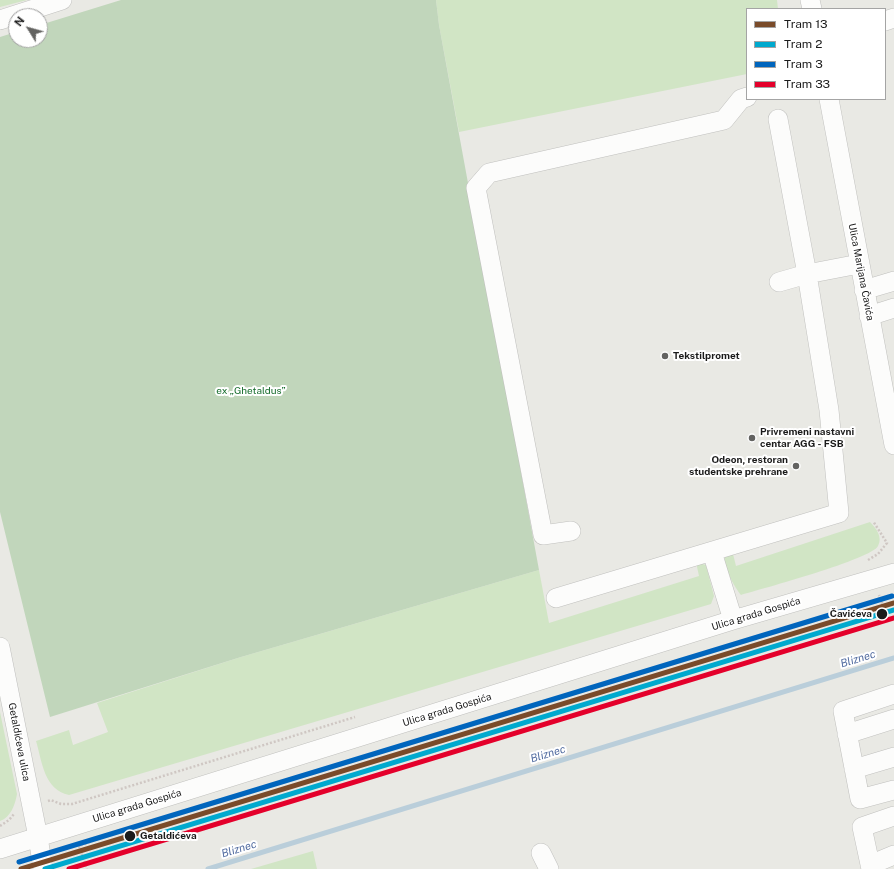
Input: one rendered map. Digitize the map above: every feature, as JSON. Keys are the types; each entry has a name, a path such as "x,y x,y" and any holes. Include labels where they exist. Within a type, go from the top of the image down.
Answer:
{"street":[{"path":"0,20 62,0"},
{"path":"571,531 543,536 476,188 490,173 724,120 741,98 746,97"},
{"name":"Ulica Marijana Čavića","path":"829,100 894,445"},
{"path":"556,598 839,513 829,410 807,274 778,120"},
{"path":"779,282 807,274 859,264"},
{"path":"864,290 894,281"},
{"path":"869,316 894,308"},
{"path":"712,552 733,620"},
{"name":"Ulica grada Gospića","path":"0,849 733,620 894,573"},
{"name":"Getaldićeva ulica","path":"0,647 43,869"},
{"path":"894,694 843,711 860,799 894,790"},
{"path":"847,734 894,720"},
{"path":"854,769 894,757"},
{"path":"894,816 862,827 871,867 894,855"}],"path":[{"path":"868,560 878,554 887,543 873,521"},
{"path":"789,650 888,619 878,593"},
{"path":"0,826 9,820 17,810"},
{"path":"79,846 88,869"}],"green space":[{"path":"0,0 27,0 0,7"},
{"name":"ex „Ghetaldus”","path":"121,0 436,0 439,25 539,570 241,657 50,717 0,512 0,37 8,34 8,48 48,48 48,23"},
{"path":"436,0 777,0 778,8 746,8 746,74 459,132 439,25"},
{"path":"870,522 880,539 878,546 871,552 837,566 792,580 741,595 725,565 725,557 732,550 736,566"},
{"path":"696,562 706,565 714,596 711,604 69,795 54,787 45,774 42,766 36,741 69,730 73,745 108,732 97,703 241,657 539,570 549,623 699,576"},
{"path":"0,712 17,794 10,814 0,821"},
{"path":"313,851 317,869 251,869"}],"waterway":[{"name":"Bliznec","path":"208,869 894,658"}],"tram line":[{"name":"3","path":"19,862 892,596"},
{"name":"13","path":"21,869 894,603"},
{"name":"2","path":"45,869 894,610"},
{"name":"33","path":"69,869 894,618"}],"place":[{"name":"Tekstilpromet","path":"665,356"},
{"name":"Privremeni nastavni centar AGG - FSB","path":"752,438"},
{"name":"Odeon, restoran studentske prehrane","path":"796,466"},
{"name":"Čavićeva","path":"882,614"},
{"name":"Getaldićeva","path":"130,836"}]}
